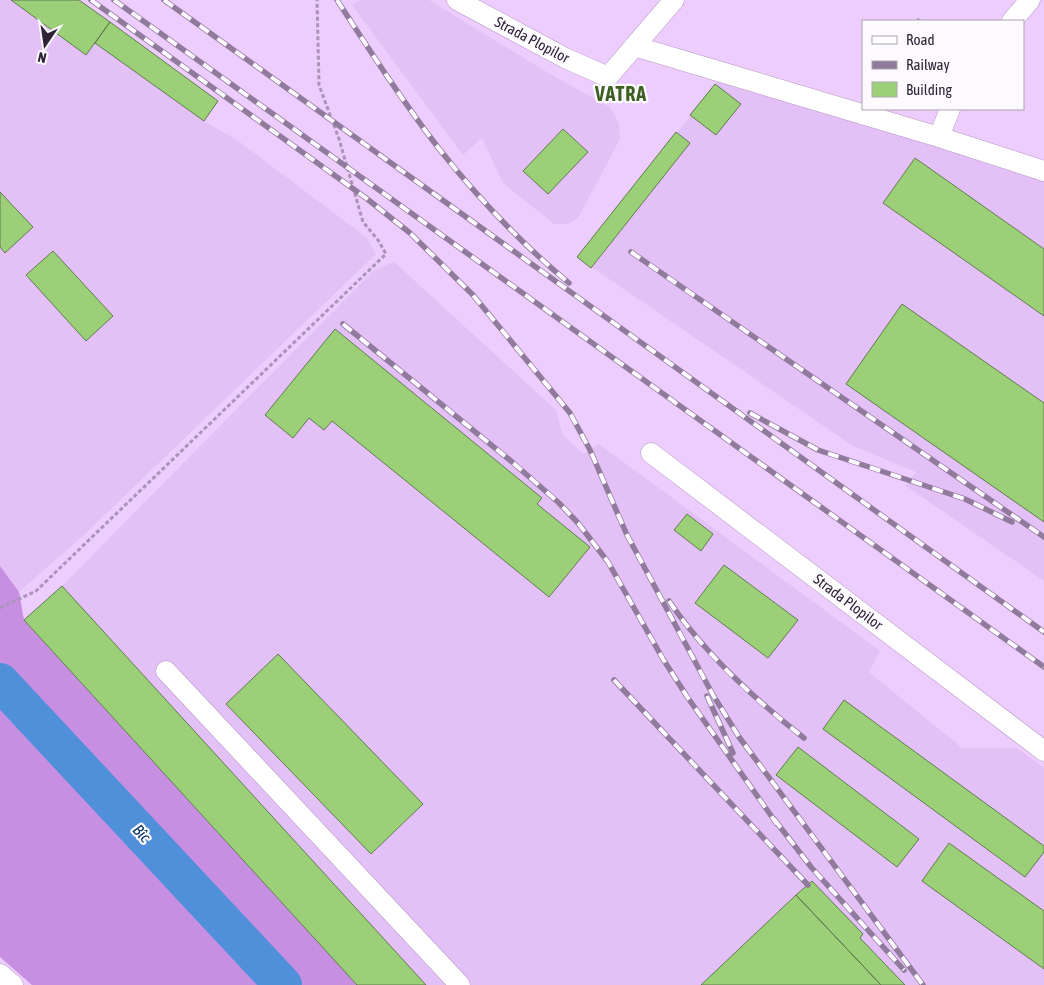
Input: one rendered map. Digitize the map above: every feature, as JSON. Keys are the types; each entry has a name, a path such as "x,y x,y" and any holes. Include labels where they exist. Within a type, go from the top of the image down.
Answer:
{"street":[{"name":"Strada Plopilor","path":"457,0 565,58 608,77 634,46"},
{"path":"674,0 634,46 939,137 1044,171"},
{"path":"1013,20 1030,0"},
{"path":"939,137 950,110"},
{"name":"Strada Plopilor","path":"651,453 1044,752"},
{"path":"166,671 460,985"},
{"path":"0,974 13,985"}],"path":[{"path":"0,608 36,591 386,254 378,240 363,222 339,139 318,85 317,0"}],"shaded area":[{"path":"0,0 79,0 218,101 204,121 237,140 366,237 376,254 86,533 19,592 0,566"},
{"path":"361,0 429,0 555,77 610,107 619,124 620,139 578,218 568,224 554,224 503,183 482,138 463,155 352,5"},
{"path":"718,81 1044,178 1044,581 906,486 916,472 853,446 577,257"},
{"path":"394,262 557,411 562,434 583,454 599,444 880,651 869,672 962,748 1017,748 1044,768 1044,985 357,985 24,620 62,586 373,271"},
{"path":"0,566 19,592 24,620 357,985 32,985 0,957"}],"building":[{"path":"11,0 79,0 110,22 86,55"},
{"path":"110,22 218,101 204,121 95,43"},
{"path":"715,84 741,104 716,135 690,115"},
{"path":"563,129 588,152 548,194 523,171"},
{"path":"676,132 690,143 591,268 577,257"},
{"path":"915,158 1044,249 1044,316 883,203"},
{"path":"0,192 33,227 5,253 0,247"},
{"path":"53,251 113,316 86,341 26,275"},
{"path":"902,304 1044,403 1044,522 846,384"},
{"path":"335,329 542,498 537,504 590,547 549,597 332,421 324,430 309,418 293,438 265,415"},
{"path":"687,514 713,534 701,551 674,530"},
{"path":"724,565 798,620 768,658 695,603"},
{"path":"62,586 426,985 357,985 24,620"},
{"path":"278,654 423,804 371,854 226,704"},
{"path":"844,700 1044,846 1044,852 1025,877 823,729"},
{"path":"798,747 919,839 897,867 776,775"},
{"path":"949,843 1044,911 1044,969 922,881"},
{"path":"812,881 863,934 860,938 905,985 881,985 796,895"},
{"path":"796,895 881,985 701,985"}],"waterway":[{"name":"Bîc","path":"0,682 283,985"}],"railway":[{"path":"91,0 366,198 410,233 473,295 570,413 590,450 627,535 713,695 739,737 923,985"},
{"path":"114,0 1044,667"},
{"path":"164,0 1044,632"},
{"path":"337,0 400,95 440,150 485,203 569,283"},
{"path":"631,252 1044,537"},
{"path":"343,324 511,461 559,503 578,523 608,562 663,659 688,698 777,824"},
{"path":"750,413 818,450 965,499 1012,522"},
{"path":"669,601 714,657 748,691 804,738"},
{"path":"614,680 808,885"},
{"path":"707,696 733,753"},
{"path":"774,819 811,867 904,970"}],"district":[{"name":"VATRA","path":"621,94"}]}
